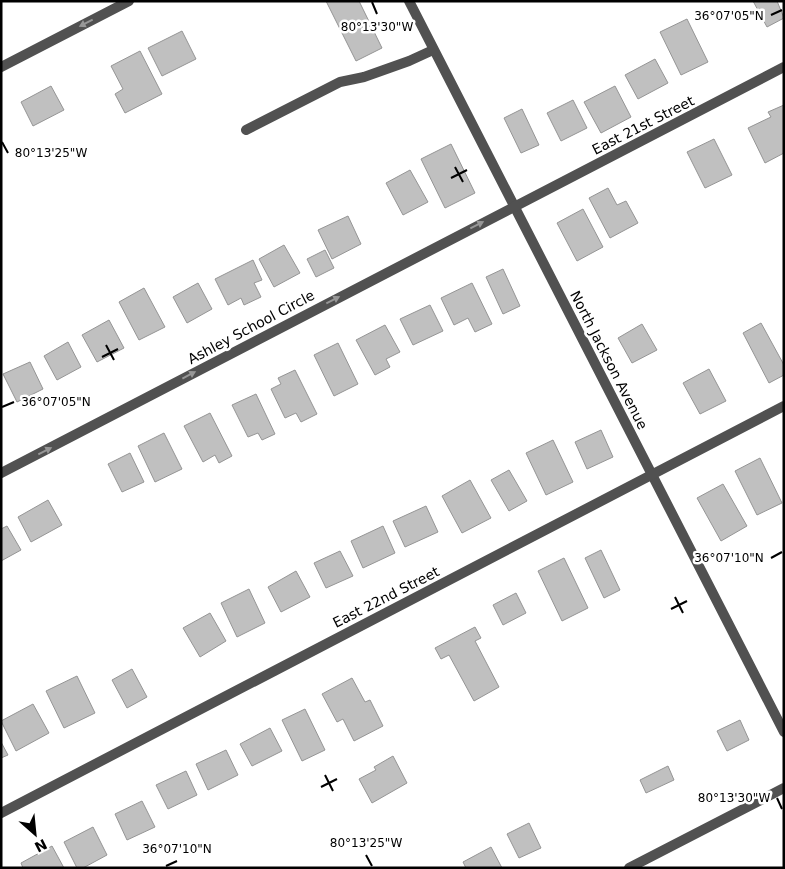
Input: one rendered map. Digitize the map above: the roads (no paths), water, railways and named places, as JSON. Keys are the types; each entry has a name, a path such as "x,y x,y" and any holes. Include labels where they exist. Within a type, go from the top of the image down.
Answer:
{"street":[{"path":"1,67 130,1"},
{"name":"North Jackson Avenue","path":"409,1 784,732"},
{"path":"246,130 340,82 364,77 433,50"},
{"name":"East 21st Street","path":"513,206 784,67"},
{"name":"Ashley School Circle","path":"1,473 513,206"},
{"name":"East 22nd Street","path":"1,812 784,406"},
{"path":"629,868 784,788"}]}
